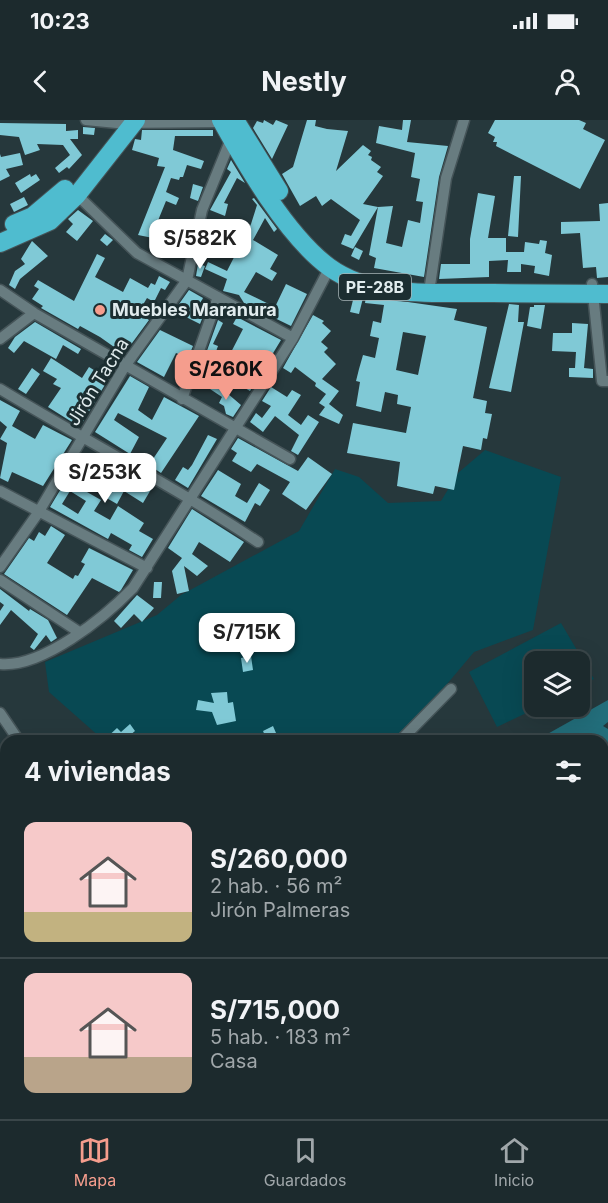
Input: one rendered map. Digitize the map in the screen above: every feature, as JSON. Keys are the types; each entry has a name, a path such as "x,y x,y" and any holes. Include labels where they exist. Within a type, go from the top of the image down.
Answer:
{"highway":[{"path":"0,243 50,221 118,121"},
{"name":"PE-28B","path":"226,121 300,225 331,264"},
{"name":"PE-28B","path":"226,121 231,139 299,238 331,264 365,277 429,288 600,289"},
{"path":"0,230 33,216 72,191"}],"street":[{"path":"86,120 226,121"},
{"path":"429,288 446,178 464,120"},
{"name":"Jirón Tacna","path":"0,567 38,513 125,366 187,280 202,210 231,139"},
{"path":"72,191 136,253 293,338"},
{"path":"0,664 16,665 58,646 115,607 133,588 293,338 331,264"},
{"path":"600,289 602,381 608,381"},
{"path":"0,290 34,313 290,459"},
{"path":"182,399 218,297"},
{"path":"0,339 34,313"},
{"path":"0,390 191,497 258,542"},
{"path":"0,491 38,513 147,568"},
{"path":"0,580 79,632"},
{"path":"406,735 451,689"},
{"path":"0,713 15,735"}],"shaded area":[{"path":"485,450 561,477 533,630 474,652 404,735 132,735 135,731 116,735 98,735 49,692 45,662 157,615 181,595 299,531 335,469 359,477 388,503 441,501 458,473"},
{"path":"561,623 578,651 524,651 524,714 497,727 469,672"},
{"path":"608,700 608,722 603,726 608,729 608,735 546,735 578,717 590,717 590,710"}],"building":[{"path":"264,120 273,125 276,120 288,125 272,159 253,128 257,121 263,123"},
{"path":"307,120 316,120 315,126 348,131 336,171 363,145 371,151 368,155 372,157 371,160 381,167 377,172 383,176 363,204 378,207 353,249 341,244 345,234 351,236 360,220 331,199 322,206 316,196 300,206 282,174 293,167"},
{"path":"403,120 411,120 407,142 448,146 439,177 424,277 374,268 376,258 369,255 378,207 393,206 386,243 402,247 408,220 420,223 423,202 416,201 420,179 411,177 415,153 376,143 379,126 402,130"},
{"path":"495,120 579,120 586,123 583,129 605,140 580,189 496,146 497,142 493,142 495,137 488,133"},
{"path":"0,123 66,124 66,131 78,130 78,139 70,139 82,155 69,169 67,167 59,173 55,168 70,155 63,145 37,144 40,150 25,155 19,137 0,135"},
{"path":"83,127 95,128 94,135 83,134"},
{"path":"142,130 213,130 213,136 175,136 173,150 204,161 201,169 187,165 183,177 179,180 171,178 166,192 179,198 176,205 166,201 157,223 170,226 169,233 187,237 180,258 170,254 171,248 152,244 153,238 138,235 165,167 157,166 159,158 132,150 135,139 141,140"},
{"path":"20,153 23,165 6,169 10,176 0,181 0,154 1,157"},
{"path":"231,160 245,183 237,178 224,203 228,204 225,216 210,210 231,172 227,169"},
{"path":"30,174 31,177 36,174 40,180 21,193 15,183"},
{"path":"514,176 521,176 518,237 508,236"},
{"path":"193,184 203,187 198,201 190,198"},
{"path":"478,193 495,196 488,238 506,238 506,252 524,252 525,242 539,244 540,240 547,241 545,253 552,255 549,276 534,273 535,266 521,264 521,272 507,272 508,260 489,261 489,277 439,279 441,264 470,264 470,239"},
{"path":"24,197 28,205 14,212 10,204"},
{"path":"254,198 277,229 274,232 265,218 253,240 278,255 270,269 277,273 272,281 256,272 244,292 275,307 286,284 307,294 291,326 244,303 239,295 223,291 227,279 205,269 208,262 227,271 251,224 257,205 252,199"},
{"path":"608,203 608,277 597,278 596,267 583,268 580,233 561,234 561,222 600,221 599,204"},
{"path":"78,210 93,221 77,241 66,232 73,224 68,219"},
{"path":"105,234 113,240 107,246 100,240"},
{"path":"32,241 48,256 20,279 15,289 9,285 15,271 25,264 21,259"},
{"path":"355,247 363,251 359,260 351,256"},
{"path":"97,254 105,258 95,277 123,292 130,278 148,288 151,283 155,285 159,276 170,282 165,290 161,288 154,302 147,298 138,313 149,320 124,354 100,337 80,326 78,329 41,308 43,306 32,299 39,289 34,286 38,280 74,301"},
{"path":"198,264 205,266 201,277 196,276"},
{"path":"189,290 203,298 197,310 204,314 200,324 174,311"},
{"path":"354,296 363,298 359,314 350,312"},
{"path":"366,296 457,309 454,320 487,327 473,398 487,401 485,413 492,414 487,439 483,438 481,450 463,446 454,490 435,486 433,494 397,486 400,462 347,453 353,423 406,433 411,407 397,404 398,395 385,392 381,412 356,406 360,382 356,381 359,369 363,355 375,358 379,338 370,336 373,321 381,323 384,305 365,303","holes":["403,332 426,336 418,375 396,370"]},
{"path":"509,304 519,305 518,322 524,322 511,392 489,388"},
{"path":"545,305 541,329 527,326 530,307"},
{"path":"313,315 324,321 322,323 331,331 321,342 328,348 324,352 336,364 322,379 339,391 329,404 343,415 339,424 319,415 325,407 319,403 326,394 315,386 316,383 295,367 291,373 283,368"},
{"path":"237,317 281,340 250,391 238,384 246,371 227,360 243,329 233,324"},
{"path":"218,320 223,323 213,344 218,346 207,376 199,373"},
{"path":"35,322 81,349 78,354 63,345 56,359 24,341 14,353 8,348 15,337"},
{"path":"572,323 588,324 584,368 593,369 593,378 569,377 569,368 575,368 576,352 552,351 553,333 572,333"},
{"path":"160,330 193,346 188,358 176,353 164,377 137,362"},
{"path":"51,358 82,378 89,367 102,375 109,364 115,368 82,423 74,418 72,422 48,407 61,388 53,384 57,379 43,371"},
{"path":"32,368 40,374 26,394 18,389"},
{"path":"130,376 149,387 138,410 152,420 164,397 199,416 161,473 149,465 167,438 118,413 114,420 139,437 130,454 95,432"},
{"path":"214,382 241,405 233,417 226,414 224,406 219,403 222,397 210,389"},
{"path":"271,387 287,397 292,390 301,395 288,415 301,425 308,415 319,422 298,455 291,451 299,435 275,416 263,432 250,422 256,413 262,418 271,406 262,401"},
{"path":"0,400 20,411 12,426 35,439 43,425 72,440 43,486 12,472 8,482 0,478 7,443 0,439 7,427 0,421"},
{"path":"208,435 217,439 188,488 175,480 183,467 188,470 192,465"},
{"path":"238,438 298,471 308,457 332,474 306,510 282,494 290,482 257,464 251,472 232,461 237,453 231,449"},
{"path":"103,458 153,486 143,503 124,491 117,504 103,496 112,479 99,472 87,492 101,500 94,511 110,520 118,506 144,523 139,531 153,539 142,557 129,550 132,545 111,533 108,539 50,507 71,472 81,478 89,465 97,470","holes":["70,491 86,501 78,514 62,504"]},
{"path":"218,470 241,484 235,496 247,503 259,483 270,490 260,506 255,503 245,522 201,496"},
{"path":"192,509 244,542 230,562 199,542 192,554 208,566 197,576 184,566 189,591 177,594 172,571 182,558 168,548"},
{"path":"51,526 65,535 47,563 73,579 75,575 78,576 85,564 81,562 89,548 133,570 121,590 119,592 92,578 67,615 4,574 29,538 34,541 39,532 45,536"},
{"path":"154,582 162,582 161,598 153,598"},
{"path":"0,589 29,611 30,609 48,620 57,638 51,642 46,635 34,650 30,647 38,634 11,610 0,625 0,611 4,605 0,602"},
{"path":"137,595 154,608 142,622 134,614 121,628 114,621"},
{"path":"251,656 253,670 243,672 241,658"},
{"path":"227,692 228,703 233,702 236,721 217,725 212,712 196,710 198,700 214,703 211,693"},
{"path":"130,724 135,731 130,735 109,735 117,728 121,732"},
{"path":"273,726 276,733 265,735 263,731"}],"place":[{"name":"Muebles Maranura","path":"100,310"}]}
